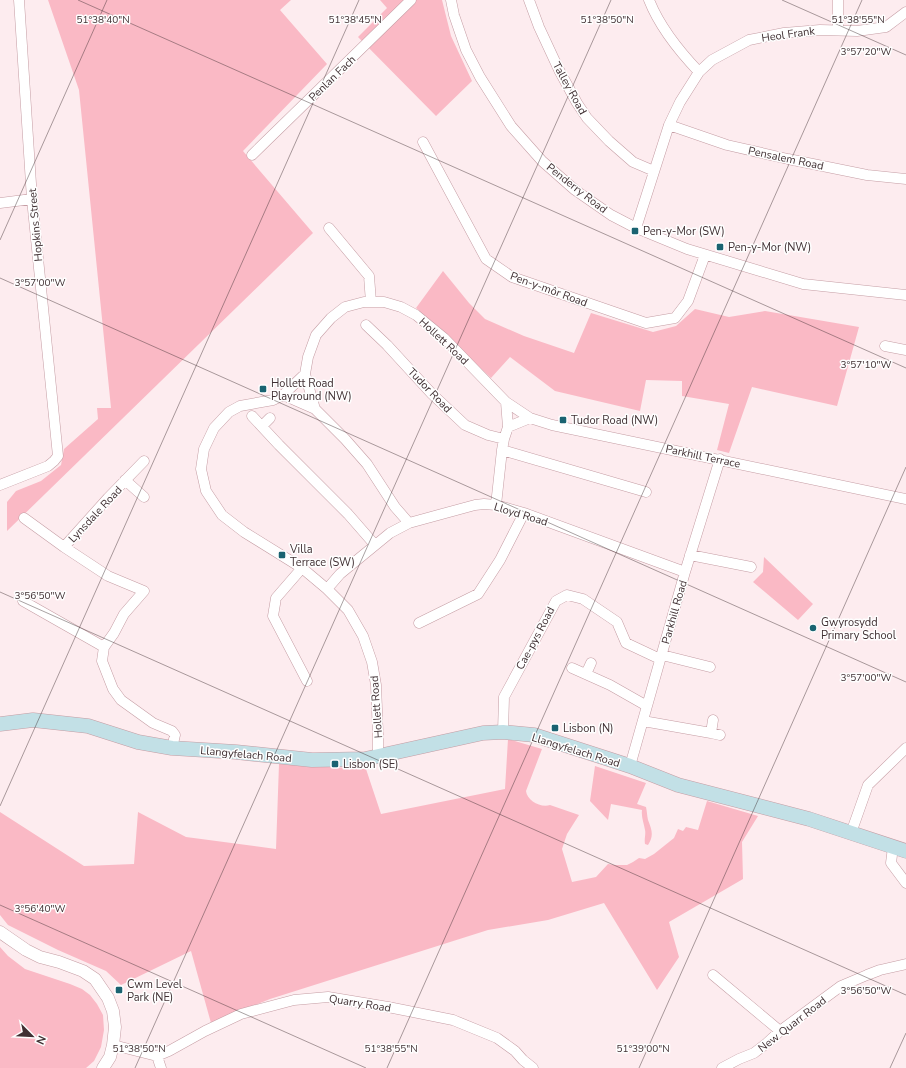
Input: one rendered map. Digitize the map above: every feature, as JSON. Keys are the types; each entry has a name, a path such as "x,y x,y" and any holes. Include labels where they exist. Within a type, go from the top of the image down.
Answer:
{"main road":[{"name":"Llangyfelach Road","path":"0,724 34,720 88,726 138,742 172,748 236,752 312,760 366,759 483,733 503,732 534,735 630,766 678,784 809,819 900,849"}],"street":[{"name":"Hopkins Street","path":"0,485 48,466 58,456 32,199 19,0"},
{"name":"Penlan Fach","path":"252,155 411,0"},
{"name":"Penderry Road","path":"451,0 466,50 480,77 511,126 542,161 576,190 611,215 636,228 687,249 803,284 906,295"},
{"name":"Talley Road","path":"529,0 559,70 587,118 608,141 633,162 654,171"},
{"path":"649,0 654,13 677,48 699,72"},
{"path":"838,0 838,30"},
{"name":"Heol Frank","path":"636,228 669,125 680,102 699,72 712,60 750,40 784,33 820,30 857,31 886,27 906,12"},
{"name":"Pensalem Road","path":"669,125 727,145 788,159 867,174 906,179"},
{"name":"Pen-y-môr Road","path":"423,142 486,259 512,277 646,323 675,318 688,302 705,255"},
{"path":"0,203 32,199"},
{"path":"329,228 369,276 371,302"},
{"name":"Hollett Road","path":"315,409 305,374 308,357 316,334 330,318 345,308 364,302 384,302 401,307 416,315 444,338 506,402"},
{"name":"Tudor Road","path":"366,325 387,345 432,394 465,425 488,435 504,439"},
{"path":"885,346 906,350"},
{"name":"Hollett Road","path":"305,374 283,395 272,400 240,406 229,412 214,428 204,449 201,469 206,491 222,515 244,532 302,568 327,589 348,610 363,636 372,662 376,685 378,757"},
{"name":"Hollett Road","path":"283,395 315,409 345,439 367,464 395,507 409,523"},
{"path":"496,505 502,450 508,427 506,402"},
{"name":"Parkhill Terrace","path":"506,402 530,418 552,425 906,499"},
{"path":"252,416 348,514 375,545"},
{"path":"262,426 270,418"},
{"path":"508,427 530,418"},
{"path":"502,450 646,492"},
{"name":"Parkhill Road","path":"630,766 690,555 720,460"},
{"name":"Lynsdale Road","path":"64,547 144,461"},
{"name":"Lynsdale Road","path":"125,480 144,497"},
{"name":"Lloyd Road","path":"327,589 340,574 390,533 409,523 475,505 484,504 496,505 524,513 685,572"},
{"path":"419,623 478,594 500,560 524,513"},
{"name":"Lynsdale Road","path":"24,518 108,576 144,591 124,614 114,634 104,647"},
{"path":"690,555 751,567"},
{"path":"302,568 276,598 273,616 307,681"},
{"name":"Cae-pys Road","path":"503,732 504,697 556,601 567,595 583,599 617,622 626,643 661,657 710,667"},
{"path":"23,601 104,647 102,661 113,689 121,700 153,723 172,731 175,735 172,748"},
{"path":"586,674 591,663"},
{"path":"572,668 610,685 647,706"},
{"path":"643,721 715,734 713,720"},
{"path":"850,833 868,785 906,748"},
{"path":"900,849 891,863 906,884"},
{"path":"0,932 26,950 40,957 83,971 95,979 108,998 113,1011 115,1027 110,1057 103,1068"},
{"name":"New Quarr Road","path":"722,1068 754,1053 768,1043 780,1031 841,986 880,970 906,964"},
{"path":"713,975 780,1031"},
{"name":"Quarry Road","path":"157,1056 241,1014 294,1000 328,997 453,1020 497,1038 515,1051 523,1064 533,1068"},
{"path":"113,1045 157,1056 161,1068"}],"shaded area":[{"path":"48,0 291,0 280,10 327,64 243,151 313,233 7,531 7,502 16,491 41,481 61,465 64,449 98,419 97,408 111,408 79,90"},
{"path":"380,0 442,0 451,36 472,81 436,116 358,37 387,8"},
{"path":"443,271 469,303 485,319 524,336 574,353 591,313 653,332 676,326 695,309 729,317 765,311 859,327 837,406 752,387 729,453 717,450 729,404 682,396 682,381 646,380 640,411 555,391 510,357 491,378 416,308"},
{"path":"764,557 813,604 798,620 753,582 763,572"},
{"path":"508,739 542,749 526,791 529,798 539,805 550,805 579,815 567,834 562,849 572,882 596,877 608,864 627,865 639,858 645,859 654,854 674,838 678,829 683,831 686,827 698,830 707,801 758,816 742,842 743,879 669,922 679,957 657,990 604,903 548,920 488,930 270,999 211,1023 191,951 121,985 106,971 58,950 8,925 0,915 0,812 84,866 134,864 138,812 186,837 276,849 279,764 366,769 381,814 505,789"},
{"path":"595,766 646,783 637,804 646,807 652,833 648,845 645,844 642,810 611,804 608,820 590,801"},
{"path":"0,947 8,956 25,969 82,989 90,995 97,1004 103,1015 104,1030 101,1047 94,1061 86,1068 0,1068"}],"place":[{"name":"Pen-y-Mor (SW)","path":"635,231"},
{"name":"Pen-y-Mor (NW)","path":"720,247"},
{"name":"Hollett Road Playround (NW)","path":"263,389"},
{"name":"Tudor Road (NW)","path":"563,420"},
{"name":"Villa Terrace (SW)","path":"282,555"},
{"name":"Gwyrosydd Primary School","path":"813,628"},
{"name":"Lisbon (N)","path":"555,728"},
{"name":"Lisbon (SE)","path":"335,764"},
{"name":"Cwm Level Park (NE)","path":"119,990"}]}
